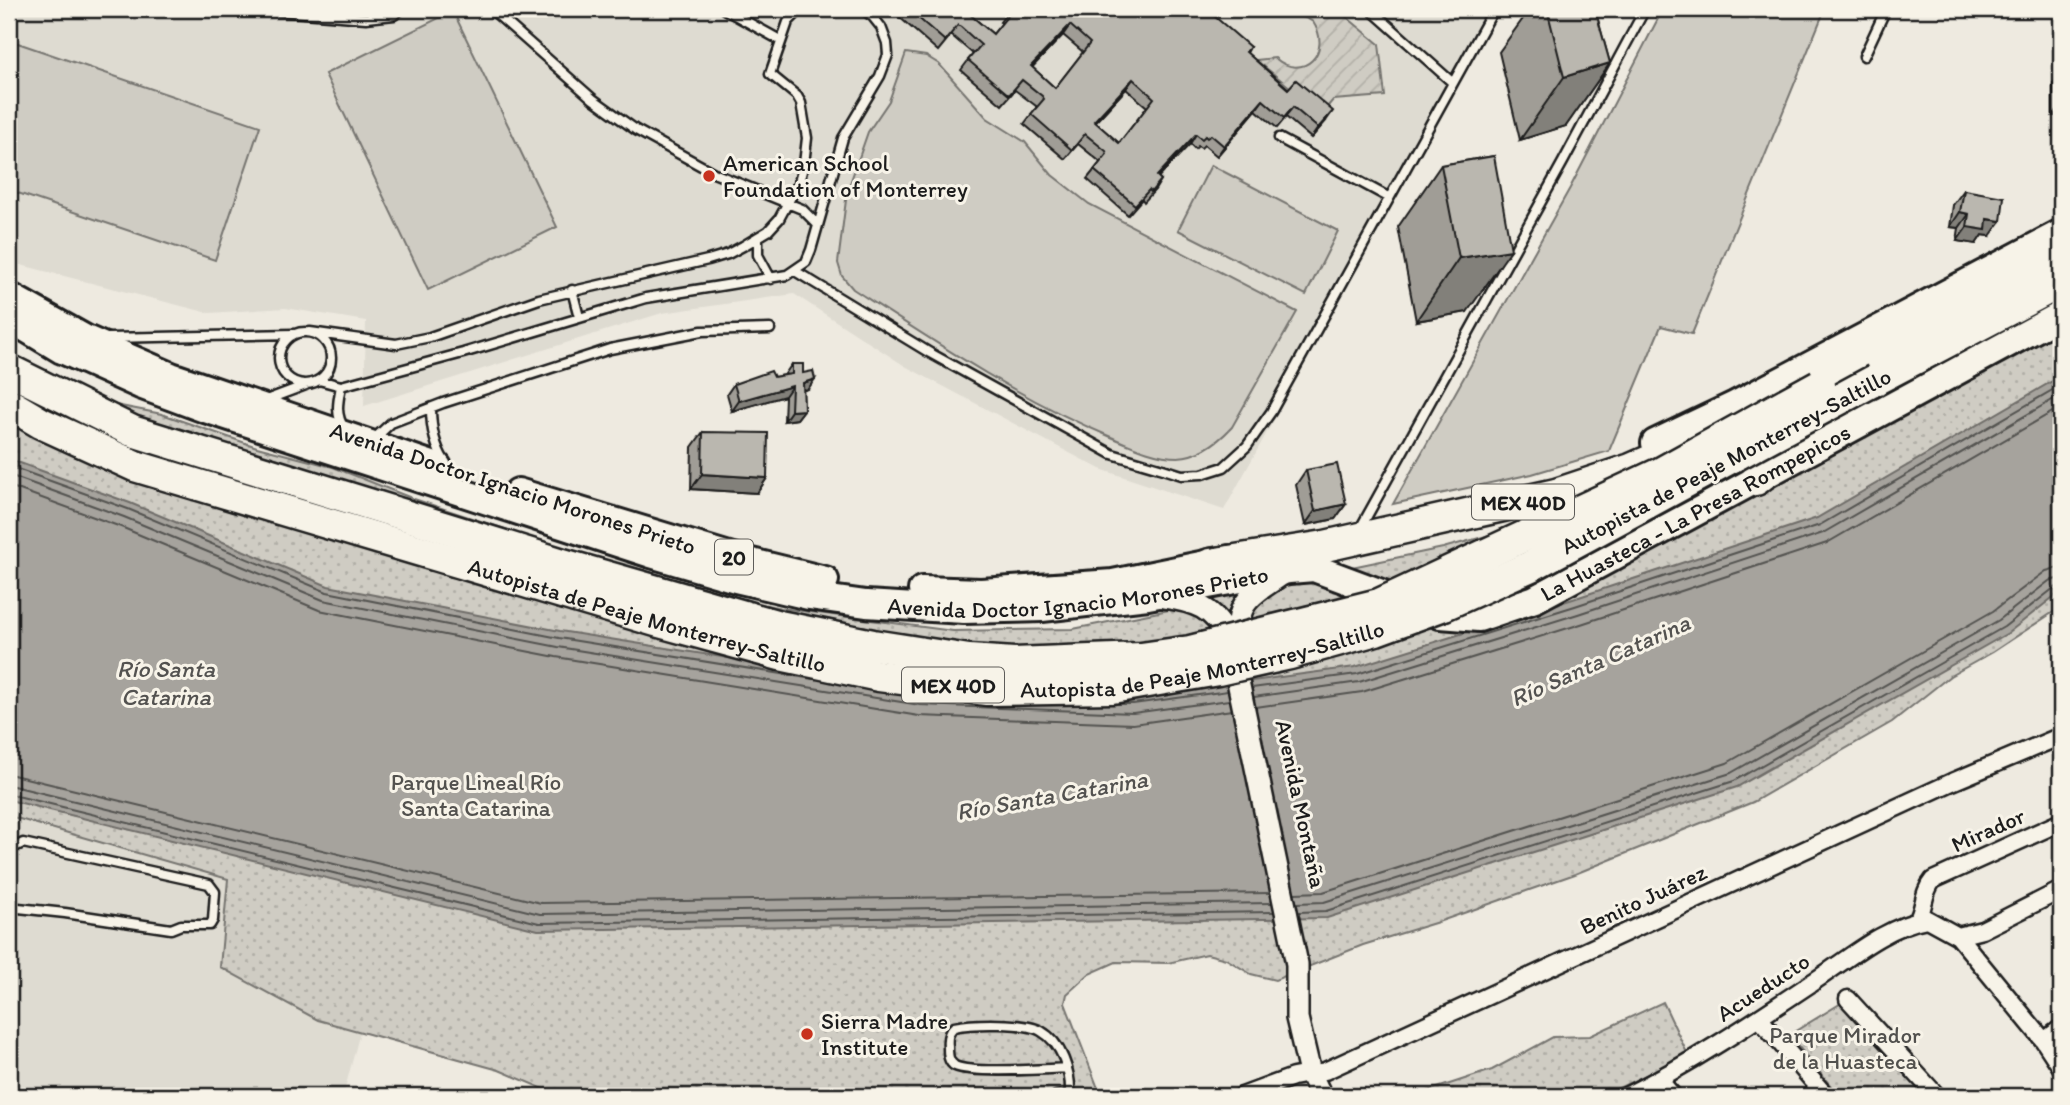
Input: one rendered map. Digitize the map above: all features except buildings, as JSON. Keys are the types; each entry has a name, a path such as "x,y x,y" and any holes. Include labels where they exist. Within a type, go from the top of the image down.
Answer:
{"highway":[{"name":"MEX 40D","path":"1210,564 1325,546 1489,510 1590,484 1631,470 1819,385 2061,258"},
{"name":"Autopista de Peaje Monterrey-Saltillo","path":"9,404 41,423 135,466 656,621 780,655 879,677 1001,690 1112,688 1290,654 1376,630 1444,605 1531,566 2061,282"},
{"name":"Autopista de Peaje Monterrey-Saltillo","path":"9,370 132,431 564,564 779,626 873,645 969,660 1014,663 1141,658 1190,651 1379,604 1660,472 1819,385"},
{"path":"1756,480 1833,419 1875,380"}],"main road":[{"name":"Avenida Doctor Ignacio Morones Prieto","path":"9,296 86,339 171,376 450,471 810,578 863,586 981,592 1114,583 1210,564 1493,498 1594,468 1683,431 2061,233"},
{"name":"La Huasteca - La Presa Rompepicos","path":"1301,569 1440,615 1479,618 1535,599 2061,315"},
{"name":"Avenida Doctor Ignacio Morones Prieto","path":"9,318 62,350 140,386 205,409 651,554 736,579 809,596 866,604 964,610 1042,608 1148,596 1301,569"}],"street":[{"name":"Avenida Montaña","path":"1301,569 1255,592 1247,600 1239,614 1234,637 1302,964 1297,1018 1317,1072"},
{"name":"Avenida Montaña","path":"1148,596 1192,601 1219,620 1234,637"},
{"name":"Benito Juárez","path":"1242,1096 1317,1072 1952,782 2061,736"},
{"name":"Mirador","path":"1922,920 1920,917 1925,890 1933,880 2061,822"},
{"path":"1958,936 1982,930 2061,890"},
{"path":"1922,920 1958,936 2044,1041 2061,1067"},
{"name":"Acueducto","path":"1626,1096 1659,1080 1867,945 1922,920"},
{"path":"1848,999 1937,1096"},
{"path":"1759,1017 1825,1096"},
{"path":"2044,1041 2061,1028"},
{"path":"1317,1072 1321,1096"},
{"path":"1317,1072 1328,1096"},
{"path":"1659,1080 1673,1096"}],"lane":[{"path":"254,9 366,18 394,15 401,9"},
{"path":"491,9 593,99 636,130 716,174 788,202 808,213 818,225"},
{"path":"724,9 780,40"},
{"path":"86,339 310,332 396,344 430,337 572,290 728,254 758,237 779,219 799,181 807,138 801,103 797,96 770,74 788,22 801,9"},
{"path":"319,380 341,386 451,357 646,298 771,279 795,271 806,262 843,138 880,76 888,55 881,27 863,9"},
{"path":"1370,9 1453,83"},
{"path":"795,271 930,353 1112,454 1182,475 1202,474 1224,467 1233,461 1271,412 1494,9"},
{"path":"1361,527 1645,9"},
{"path":"1864,56 1886,9"},
{"path":"1279,138 1388,197"},
{"path":"758,237 758,255 771,279"},
{"path":"572,290 579,317"},
{"path":"341,386 338,418 343,427 363,442 391,423 430,408 610,349 702,331 770,329"},
{"path":"254,405 310,384 327,373 331,353 327,343 310,332"},
{"path":"294,334 281,347 278,356 280,366 291,381 310,384"},
{"path":"430,408 430,426 440,454 450,471"},
{"path":"9,850 23,843 209,884 215,892 213,920 210,925 181,925 171,929 9,907"},
{"path":"1056,1096 1074,1095 1067,1069 1058,1047 1040,1030 998,1024 965,1025 954,1027 948,1035 948,1056 953,1065 958,1067 995,1070 1067,1069"}],"shaded area":[{"name":"American School Foundation of Monterrey","path":"9,9 1496,9 1457,90 1224,510 1100,469 905,366 794,294 662,313 364,406 366,321 285,308 209,313 9,262"},
{"path":"9,800 392,912 343,1096 9,1096"}],"green space":[{"path":"1248,9 1337,9 1379,44 1385,96 1333,100 1322,113 1256,60 1275,58 1285,65 1305,65 1317,53 1319,44 1313,22 1291,14"},
{"path":"1663,9 1825,9 1692,334 1661,326 1609,451 1532,474 1393,504 1570,188"},
{"path":"453,11 557,227 428,290 325,74"},
{"path":"9,40 260,126 215,260 9,190"},
{"path":"906,53 926,56 939,64 987,118 1025,142 1052,175 1089,204 1297,312 1232,427 1221,438 1201,451 1178,457 1152,453 1127,444 1011,388 853,289 842,276 838,263 847,192 868,132 889,101"},
{"path":"1211,165 1338,231 1306,295 1178,230"},
{"name":"Parque Lineal Río Santa Catarina","path":"2061,258 2061,607 1993,652 1950,676 1892,722 1753,802 1575,874 1363,945 1275,980 1251,974 1226,959 1207,954 1168,963 1116,962 1089,974 1067,994 1065,1003 1101,1096 560,1096 499,1070 318,1020 220,967 228,879 9,816 9,351 62,385 100,402 162,414 257,447 333,467 414,499 514,532 578,557 688,589 781,608 953,631 1073,629 1189,606 1261,586 1443,548 1569,513"},
{"name":"Parque Mirador de la Huasteca","path":"1848,999 1937,1096 1839,1096 1789,1035"},
{"path":"1663,1002 1688,1055 1602,1096 1413,1096 1492,1070 1553,1037 1590,1036"}],"water":[{"name":"Río Santa Catarina","path":"2061,376 2061,591 2008,633 1737,787 1327,918 538,930 9,800 9,459 130,503 328,586 560,631 922,689 1133,697 1355,667 1573,599 1817,518"}],"place":[{"name":"American School Foundation of Monterrey","path":"709,176"},
{"name":"Sierra Madre Institute","path":"807,1034"}]}
